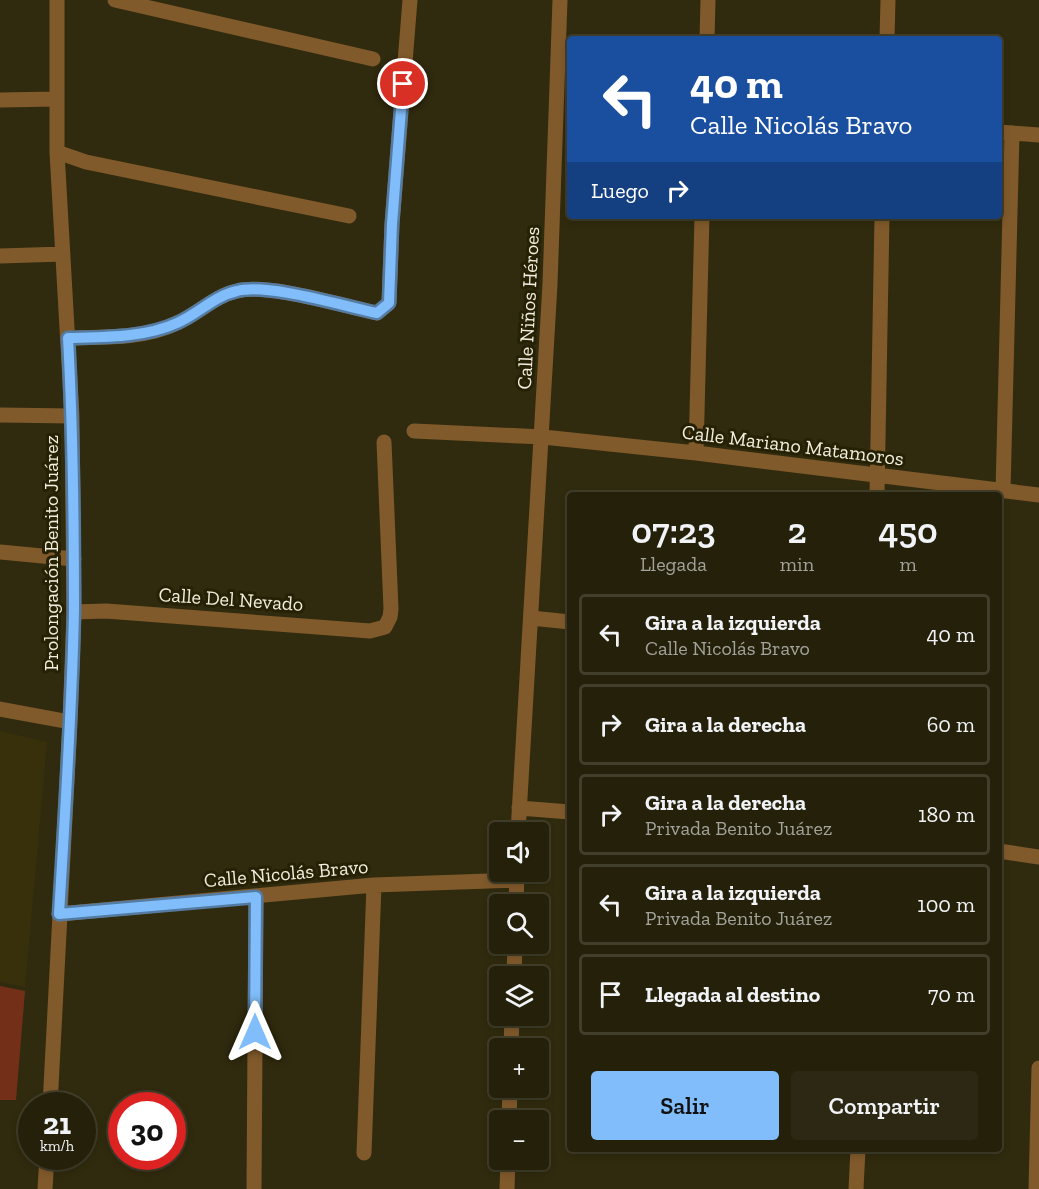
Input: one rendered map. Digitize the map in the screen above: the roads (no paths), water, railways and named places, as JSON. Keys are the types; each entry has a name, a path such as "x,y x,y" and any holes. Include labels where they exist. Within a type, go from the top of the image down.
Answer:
{"street":[{"name":"Prolongación Benito Juárez","path":"51,1092 74,612 72,416 57,152 57,0"},
{"path":"115,0 373,59"},
{"path":"68,338 137,334 160,329 178,323 210,302 239,290 274,291 377,313 383,309 389,303 392,224 410,0"},
{"name":"Calle Niños Héroes","path":"518,822 564,92 560,0"},
{"path":"707,36 708,0"},
{"path":"887,36 888,0"},
{"path":"0,100 56,99"},
{"path":"1003,491 1005,132 1039,135"},
{"path":"57,152 86,162 349,216"},
{"path":"696,453 702,219"},
{"path":"877,492 882,219"},
{"path":"0,256 63,254"},
{"path":"0,415 72,416"},
{"name":"Calle Mariano Matamoros","path":"414,432 543,437 696,453 1039,495"},
{"name":"Calle Del Nevado","path":"74,612 106,610 370,631 385,627 391,609 384,442"},
{"path":"0,552 74,559"},
{"path":"531,618 567,622"},
{"path":"0,710 70,722"},
{"path":"519,808 567,812"},
{"path":"1002,851 1039,857"},
{"name":"Calle Nicolás Bravo","path":"59,914 375,885 489,878"},
{"path":"364,1153 375,885"},
{"path":"254,1189 256,897"},
{"path":"1036,1189 1039,1068"},
{"path":"856,1189 858,1152"},
{"path":"45,1189 46,1170"},
{"path":"507,1189 508,1170"}]}
